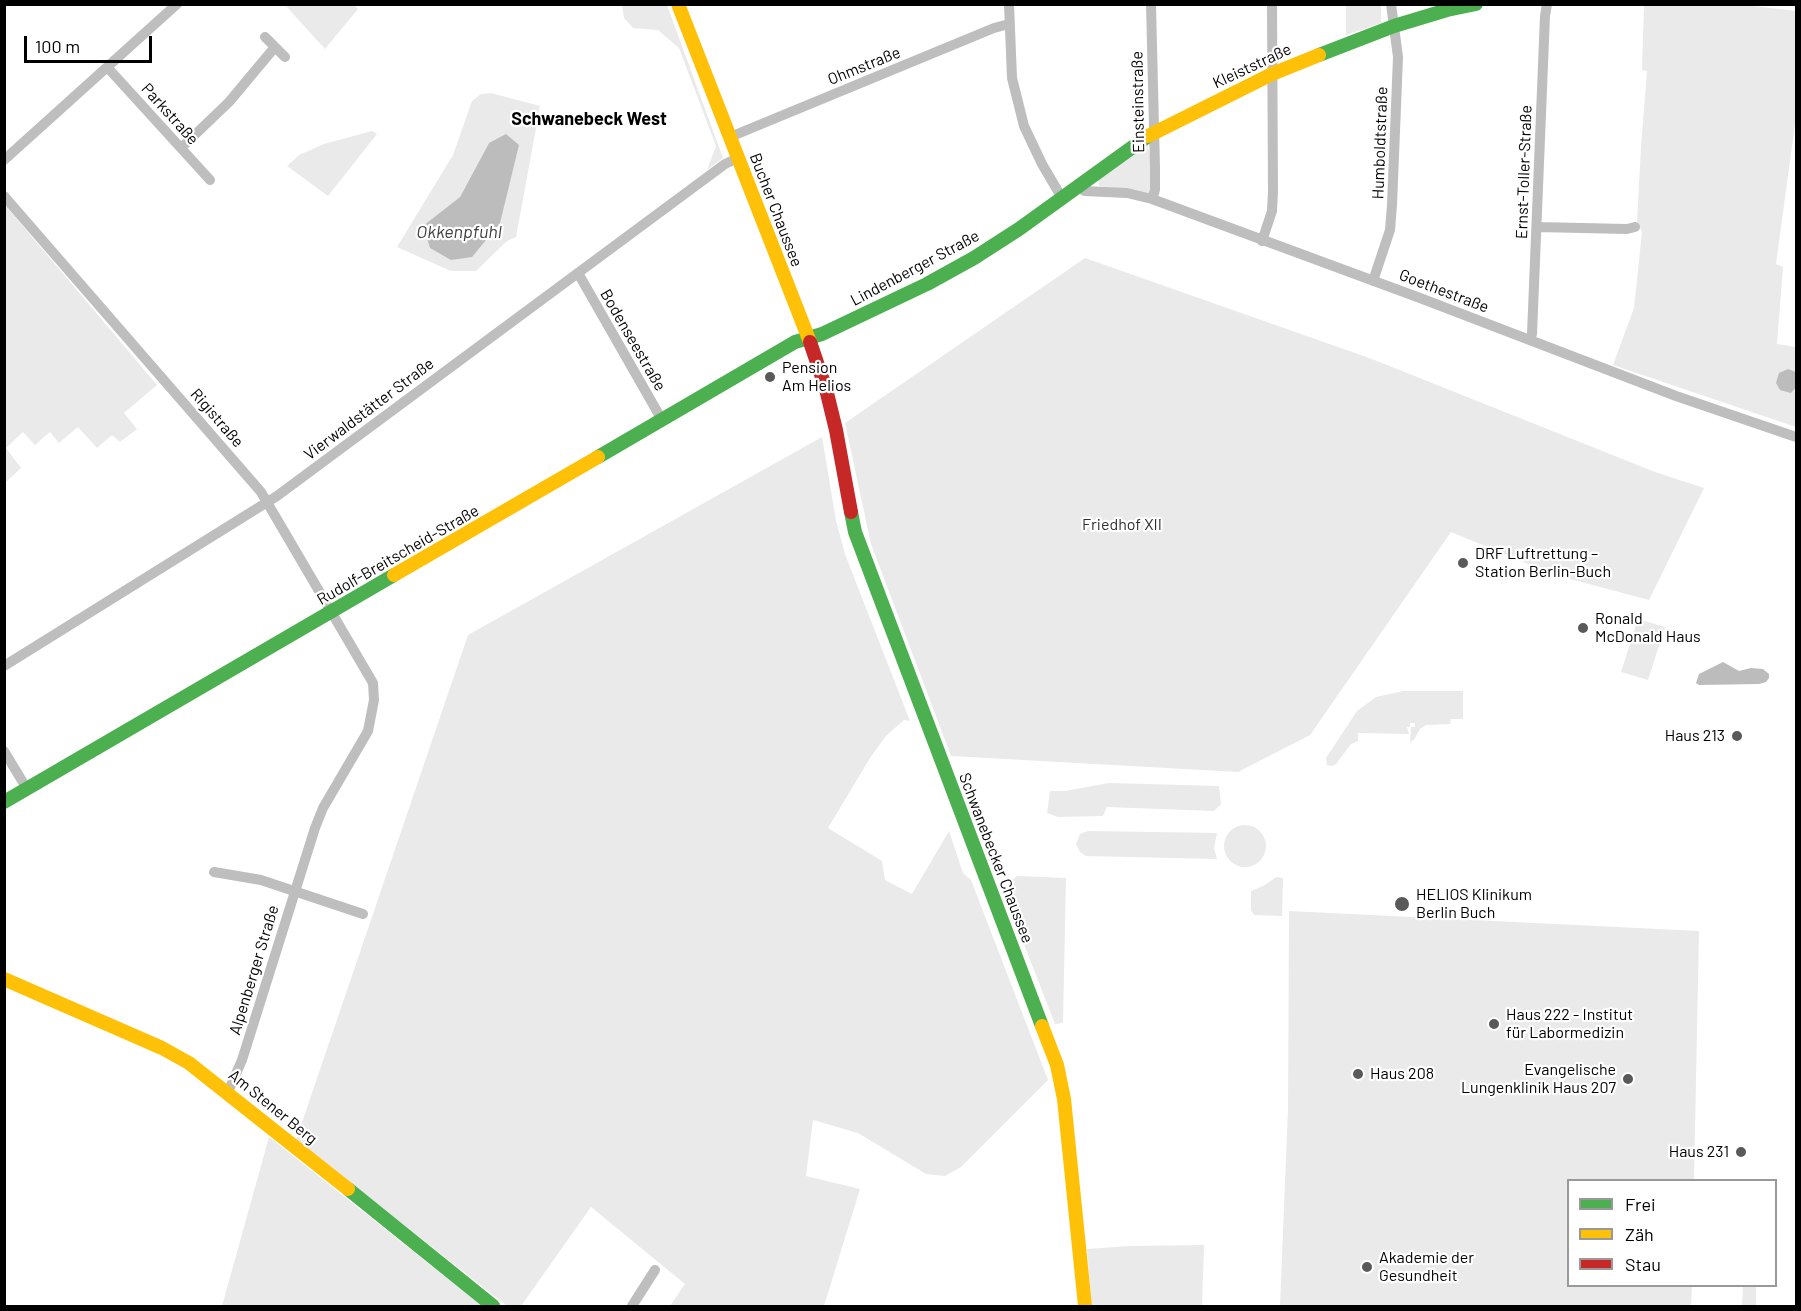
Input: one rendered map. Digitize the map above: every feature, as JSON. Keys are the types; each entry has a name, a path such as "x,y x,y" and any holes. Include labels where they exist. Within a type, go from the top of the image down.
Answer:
{"street":[{"path":"4,160 177,4"},
{"name":"Bucher Chaussee","path":"678,4 809,338 825,385 836,430"},
{"path":"1009,4 1012,78 1024,126 1042,164 1062,198"},
{"name":"Einsteinstraße","path":"1151,4 1155,190 1152,199"},
{"path":"1262,241 1272,211 1273,191 1272,4"},
{"name":"Humboldtstraße","path":"1373,281 1390,230 1392,205 1398,57 1391,4"},
{"name":"Kleiststraße","path":"1062,198 1153,132 1272,74 1394,26 1476,4"},
{"name":"Ernst-Toller-Straße","path":"1530,340 1547,4"},
{"name":"Ohmstraße","path":"730,137 994,28 1010,24"},
{"path":"265,37 285,57"},
{"path":"181,148 229,102 275,47"},
{"name":"Parkstraße","path":"108,68 210,180"},
{"name":"Vierwaldstätter Straße","path":"4,666 268,502 725,164 738,158"},
{"name":"Goethestraße","path":"1080,186 1084,191 1127,193 1152,199 1676,396 1797,437"},
{"name":"Rigistraße","path":"4,196 261,492 373,683"},
{"name":"Lindenberger Straße","path":"809,338 927,284 992,246 1062,198"},
{"path":"1537,227 1627,229 1635,227"},
{"name":"Bodenseestraße","path":"578,273 662,420"},
{"name":"Rudolf-Breitscheid-Straße","path":"4,802 795,342 809,338"},
{"name":"Schwanebecker Chaussee","path":"836,430 855,532 1060,1075 1066,1111 1085,1306"},
{"name":"Alpenberger Straße","path":"228,1092 242,1060 323,808 368,731 374,700 373,683"},
{"path":"4,751 27,789"},
{"name":"Alpenberger Straße","path":"214,872 241,875 363,914"},
{"name":"Am Stener Berg","path":"4,979 165,1049 189,1063 493,1306"},
{"path":"632,1306 655,1270"}],"green space":[{"path":"1736,4 1796,11 1796,117 1776,264 1783,267 1777,344 1796,347 1796,427 1613,365 1634,308 1642,232 1637,222 1647,71 1642,70 1644,5"},
{"path":"285,5 354,5 358,9 325,49"},
{"path":"622,5 667,5 723,158 707,170 716,146 679,48 658,30 633,28 624,18"},
{"path":"1346,5 1381,5 1381,23 1346,35"},
{"path":"491,93 540,106 516,237 507,241 476,271 451,271 397,247 453,155 472,101 481,94","holes":["489,143 451,260 424,226 460,197"]},
{"path":"372,131 377,134 328,196 287,166 299,155 324,144"},
{"path":"1147,144 1151,157 1151,196 1130,190 1099,186 1098,179"},
{"path":"5,205 157,385 124,413 137,429 120,442 112,435 97,448 78,427 59,443 50,432 35,445 23,432 6,448 21,468 5,483"},
{"name":"Friedhof XII","path":"1085,258 1372,359 1655,472 1704,488 1649,600 1555,575 1451,532 1310,735 1238,772 951,756 871,544 845,423"},
{"path":"822,437 836,521 845,554 910,721 904,720 886,736 870,758 828,828 882,861 885,880 912,894 949,831 963,873 971,880 1048,1080 961,1167 945,1176 926,1174 858,1133 813,1120 806,1176 860,1189 824,1306 670,1306 685,1284 591,1207 521,1306 507,1306 296,1140 468,635"},
{"path":"1638,619 1665,627 1648,680 1621,672"},
{"path":"1403,691 1463,691 1463,719 1451,719 1450,724 1426,725 1410,742 1411,727 1415,727 1415,723 1410,723 1410,727 1407,727 1409,734 1358,733 1358,741 1351,744 1336,764 1327,765 1326,758 1357,711 1376,697"},
{"path":"1109,783 1219,786 1221,804 1214,811 1107,807 1103,816 1058,817 1047,813 1050,791 1065,791"},
{"path":"1245,825 1260,831 1266,846 1260,861 1245,867 1230,861 1224,846 1230,831"},
{"path":"1088,831 1217,833 1214,848 1217,859 1086,856 1080,852 1076,844 1080,834"},
{"path":"1017,876 1066,878 1063,1023 1055,1024 1004,893 1004,888"},
{"path":"1276,877 1283,878 1282,916 1254,915 1251,910 1251,891"},
{"path":"1289,911 1699,931 1694,1179 1567,1179 1567,1287 1692,1287 1691,1306 1280,1306 1288,1109"},
{"path":"269,1137 482,1306 222,1306"},
{"path":"1204,1245 1202,1306 1092,1306 1087,1249"},
{"path":"1743,1287 1756,1287 1756,1306 1742,1306"}],"water":[{"name":"Okkenpfuhl","path":"506,134 519,145 500,223 472,257 451,260 430,248 423,226 460,197 489,143"},
{"path":"1788,369 1796,372 1796,387 1791,393 1780,390 1776,383 1779,373"},
{"path":"1723,662 1739,671 1751,668 1763,669 1769,674 1769,678 1766,682 1759,684 1699,685 1696,683 1699,674"}],"traffic: fast":[{"path":"1319,55 1394,26 1476,4"},
{"path":"598,457 795,342 822,334 927,284 974,258 1019,229 1148,136"},
{"path":"851,512 855,532 1042,1026"},
{"path":"4,802 394,575"},
{"path":"348,1189 493,1306"}],"traffic: slow":[{"path":"678,4 810,342"},
{"path":"1148,136 1272,74 1319,55"},
{"path":"394,575 598,457"},
{"path":"4,979 162,1048 189,1063 348,1189"},
{"path":"1042,1026 1057,1065 1064,1099 1085,1306"}],"traffic: jam":[{"path":"810,342 826,389 836,430 851,512"}],"place":[{"name":"Pension Am Helios","path":"770,377"},
{"name":"DRF Luftrettung – Station Berlin-Buch","path":"1463,563"},
{"name":"Ronald McDonald Haus","path":"1583,628"},
{"name":"Haus 213","path":"1737,736"},
{"name":"HELIOS Klinikum Berlin Buch","path":"1402,904"},
{"name":"Haus 222 - Institut für Labormedizin","path":"1494,1024"},
{"name":"Haus 208","path":"1358,1074"},
{"name":"Evangelische Lungenklinik Haus 207","path":"1628,1079"},
{"name":"Haus 231","path":"1741,1152"},
{"name":"Akademie der Gesundheit","path":"1367,1267"}],"district":[{"name":"Schwanebeck West","path":"589,119"}]}
